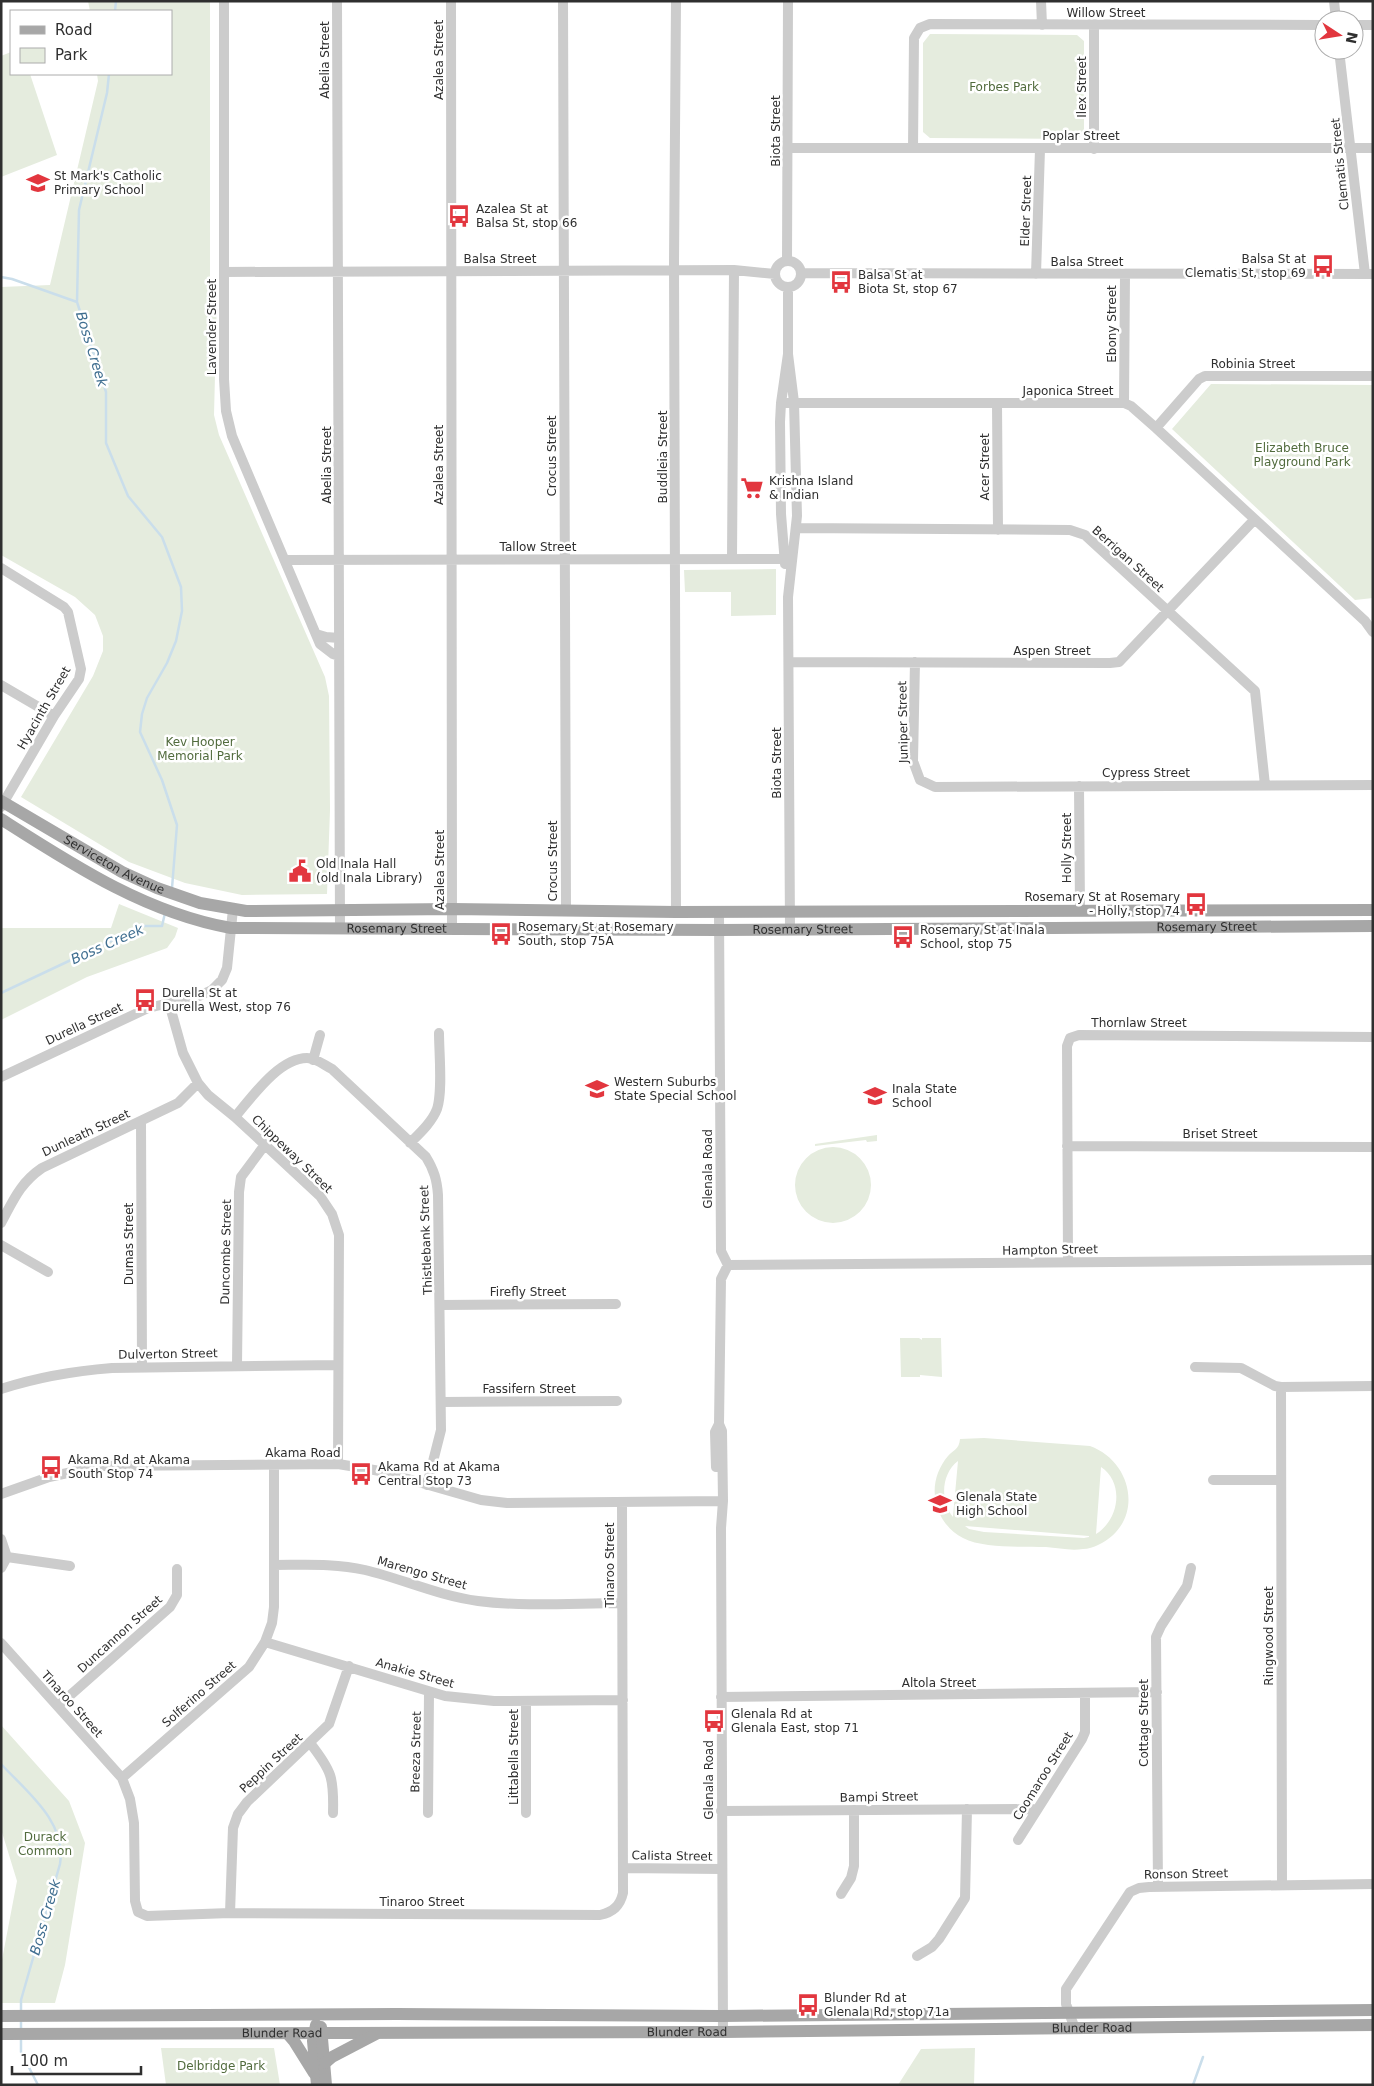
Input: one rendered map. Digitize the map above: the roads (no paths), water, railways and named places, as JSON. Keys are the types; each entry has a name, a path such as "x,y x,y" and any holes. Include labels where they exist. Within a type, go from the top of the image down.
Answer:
{"main road":[{"name":"Serviceton Avenue","path":"2,804 122,872 157,888 200,904 234,909"},
{"name":"Serviceton Avenue","path":"1,819 100,880 174,912 205,923 231,928"},
{"name":"Rosemary Street","path":"234,909 264,911 566,910 676,912 790,910 1373,910"},
{"name":"Rosemary Street","path":"231,928 719,930 1373,926"},
{"name":"Blunder Road","path":"5,2016 319,2014 722,2016 1373,2010"},
{"path":"319,2014 320,2082"},
{"name":"Blunder Road","path":"5,2034 722,2032 1373,2025"},
{"path":"318,2033 325,2063 320,2082"},
{"path":"325,2063 332,2057 378,2033"},
{"path":"288,2034 320,2082"}],"street":[{"name":"Lavender Street","path":"224,1 224,379 226,411 232,436 320,644 339,656"},
{"name":"Abelia Street","path":"337,1 340,928"},
{"name":"Azalea Street","path":"451,1 452,928"},
{"name":"Crocus Street","path":"563,1 566,910"},
{"name":"Buddleia Street","path":"676,1 674,270 676,912"},
{"name":"Biota Street","path":"787,261 789,148 788,1"},
{"path":"1041,1 1042,25"},
{"name":"Willow Street","path":"912,148 914,38 920,28 930,24 1314,25"},
{"name":"Ilex Street","path":"1094,25 1094,149"},
{"name":"Clematis Street","path":"1341,60 1351,148 1369,274"},
{"name":"Poplar Street","path":"789,148 1373,148"},
{"name":"Elder Street","path":"1036,274 1040,149"},
{"path":"787,261 798,266 801,273 796,284 788,287 778,282 775,274 778,267 787,261"},
{"name":"Balsa Street","path":"224,272 734,270 775,274"},
{"path":"732,559 734,270"},
{"name":"Balsa Street","path":"801,273 1369,274"},
{"name":"Ebony Street","path":"1124,403 1125,274"},
{"name":"Biota Street","path":"788,287 788,354 781,403 781,514 788,558 790,929"},
{"name":"Biota Street","path":"788,354 794,402 796,528 788,558"},
{"name":"Robinia Street","path":"1156,428 1199,379 1205,376 1373,376"},
{"name":"Japonica Street","path":"781,403 1124,403 1131,406 1156,428 1372,627"},
{"name":"Acer Street","path":"997,404 998,530"},
{"name":"Aspen Street","path":"789,662 1110,664 1119,662 1254,520"},
{"name":"Berrigan Street","path":"796,528 1070,530 1085,534 1255,691 1265,785"},
{"name":"Tallow Street","path":"284,560 788,558"},
{"name":"Hyacinth Street","path":"1,568 60,602 68,612 81,670 78,679 2,804"},
{"path":"316,634 326,638 339,638"},
{"name":"Juniper Street","path":"915,662 913,761 920,780"},
{"path":"1,684 54,716"},
{"name":"Cypress Street","path":"920,780 935,787 1373,786"},
{"name":"Holly Street","path":"1079,786 1080,910"},
{"name":"Durella Street","path":"1,1077 148,1008 199,996 212,990 222,980 227,968 234,909"},
{"name":"Glenala Road","path":"719,912 721,1251 728,1265 721,1279 719,1424 715,1432 721,1528 722,2032"},
{"name":"Chippeway Street","path":"169,1003 183,1053 198,1083 208,1095 235,1117 320,1196 332,1214 338,1235 338,1464"},
{"path":"410,1143 430,1121 437,1109 439,1097 438,1033"},
{"path":"235,1117 281,1067 293,1061 307,1058 313,1060 320,1035"},
{"name":"Thornlaw Street","path":"1068,1262 1067,1046 1070,1038 1078,1035 1373,1037"},
{"name":"Thistlebank Street","path":"313,1060 332,1069 426,1158 434,1170 438,1183 441,1402 439,1444 427,1485"},
{"name":"Dunleath Street","path":"1,1222 22,1184 32,1175 42,1168 178,1103 198,1083"},
{"name":"Dumas Street","path":"141,1121 142,1367"},
{"name":"Duncombe Street","path":"237,1366 239,1192 242,1177 248,1165 264,1146"},
{"name":"Briset Street","path":"1067,1146 1373,1147"},
{"path":"1,1245 48,1272"},
{"name":"Hampton Street","path":"728,1265 1373,1260"},
{"name":"Firefly Street","path":"440,1305 616,1304"},
{"name":"Dulverton Street","path":"1,1389 37,1378 85,1370 142,1367 338,1365"},
{"path":"1196,1367 1241,1368 1275,1386 1281,1387 1373,1386"},
{"name":"Ringwood Street","path":"1281,1387 1282,1885"},
{"name":"Fassifern Street","path":"441,1402 616,1401"},
{"name":"Akama Road","path":"1,1494 49,1477 100,1466 338,1464 380,1471 474,1498 507,1503 720,1501"},
{"name":"Solferino Street","path":"122,1778 249,1667 265,1642 272,1624 274,1607 274,1465"},
{"path":"1213,1480 1281,1480"},
{"name":"Tinaroo Street","path":"1,1644 122,1778 130,1799 134,1823 134,1901 138,1912 147,1916 230,1913 600,1915 610,1912 621,1901 623,1868 622,1503"},
{"path":"1,1539 7,1558 1,1568"},
{"path":"7,1558 70,1566"},
{"name":"Marengo Street","path":"274,1565 323,1564 364,1570 451,1596 477,1601 498,1603 622,1603"},
{"name":"Cottage Street","path":"1158,1887 1156,1637 1160,1626 1187,1586 1191,1568"},
{"name":"Duncannon Street","path":"58,1706 170,1607 176,1595 177,1569"},
{"name":"Anakie Street","path":"265,1642 349,1666 429,1692 480,1700 623,1700"},
{"name":"Peppin Street","path":"230,1913 233,1828 238,1814 247,1802 329,1724 349,1666"},
{"name":"Breeza Street","path":"428,1813 429,1692"},
{"name":"Altola Street","path":"721,1697 1157,1692"},
{"name":"Coomaroo Street","path":"1018,1840 1082,1739 1085,1732 1085,1694"},
{"name":"Littabella Street","path":"526,1701 526,1813"},
{"path":"310,1743 326,1764 332,1778 333,1813"},
{"path":"917,1956 932,1947 939,1939 966,1898 967,1809"},
{"name":"Bampi Street","path":"721,1811 1037,1809"},
{"path":"841,1894 851,1878 854,1866 854,1810"},
{"name":"Calista Street","path":"623,1868 721,1869"},
{"name":"Ronson Street","path":"1075,2029 1068,2013 1066,1989 1130,1892 1139,1888 1158,1887 1373,1884"}],"waterway":[{"name":"Boss Creek","path":"115,10 116,1"},
{"name":"Boss Creek","path":"109,75 107,93 79,210 77,302 106,392 106,443 128,496 162,537 181,587 182,611 176,641 167,663 147,698 142,714 140,732 162,780 177,825 172,888"},
{"path":"1,277 12,279 77,302"},
{"name":"Boss Creek","path":"1,993 143,926 162,926 165,913"},
{"name":"Boss Creek","path":"1,1764 43,1809 51,1821 61,1849 60,1864 21,2000 21,2011"},
{"name":"Boss Creek","path":"21,2019 21,2031"},
{"name":"Boss Creek","path":"21,2039 21,2052 38,2085"},
{"path":"1193,2085 1203,2057"}],"place":[{"name":"St Mark's Catholic Primary School","path":"38,183"},
{"name":"Azalea St at Balsa St, stop 66","path":"459,216"},
{"name":"Balsa St at Clematis St, stop 69","path":"1323,266"},
{"name":"Balsa St at Biota St, stop 67","path":"841,282"},
{"name":"Krishna Island & Indian","path":"752,488"},
{"name":"Old Inala Hall (old Inala Library)","path":"300,871"},
{"name":"Rosemary St at Rosemary - Holly, stop 74","path":"1196,904"},
{"name":"Rosemary St at Rosemary South, stop 75A","path":"501,934"},
{"name":"Rosemary St at Inala School, stop 75","path":"903,937"},
{"name":"Durella St at Durella West, stop 76","path":"145,1000"},
{"name":"Western Suburbs State Special School","path":"597,1089"},
{"name":"Inala State School","path":"875,1096"},
{"name":"Akama Rd at Akama South Stop 74","path":"51,1467"},
{"name":"Akama Rd at Akama Central Stop 73","path":"361,1474"},
{"name":"Glenala State High School","path":"940,1504"},
{"name":"Glenala Rd at Glenala East, stop 71","path":"714,1721"},
{"name":"Blunder Rd at Glenala Rd, stop 71a","path":"808,2005"}],"park label":[{"name":"Forbes Park","path":"1004,87"},
{"name":"Elizabeth Bruce Playground Park","path":"1302,455"},
{"name":"Kev Hooper Memorial Park","path":"200,749"},
{"name":"Durack Common","path":"45,1844"},
{"name":"Delbridge Park","path":"221,2066"}]}
